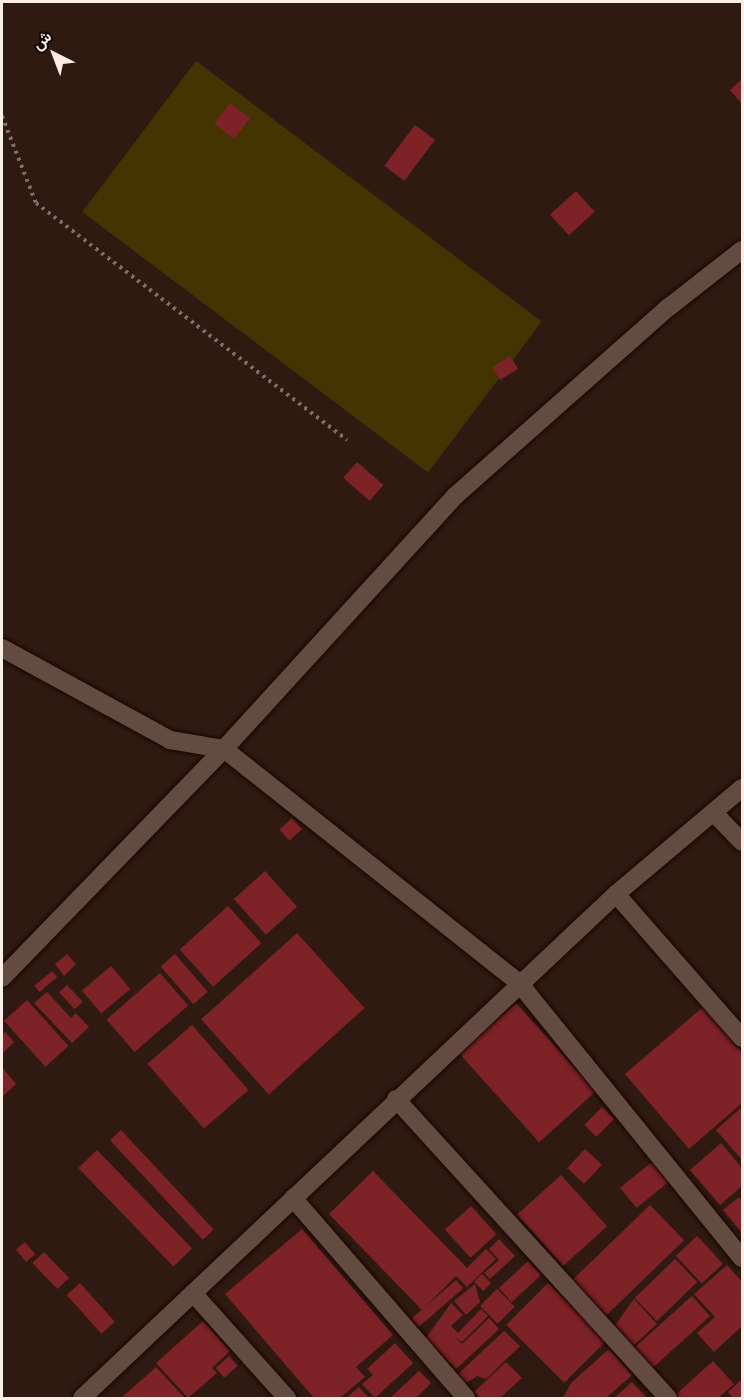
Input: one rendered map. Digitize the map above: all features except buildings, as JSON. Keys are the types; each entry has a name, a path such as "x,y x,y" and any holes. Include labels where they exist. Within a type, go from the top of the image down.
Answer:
{"street":[{"path":"2,978 224,748 455,496 669,307 742,250"},
{"path":"2,648 170,740 224,748 519,983 742,1258"},
{"path":"89,1396 193,1293 519,983 616,894 742,788"},
{"path":"714,813 742,842"},
{"path":"616,894 742,1038"},
{"path":"396,1099 668,1398"},
{"path":"293,1198 466,1398"},
{"path":"193,1293 287,1398"}],"path":[{"path":"2,117 36,203 347,440"}],"shaded area":[{"path":"196,61 542,322 428,473 82,212"}]}
